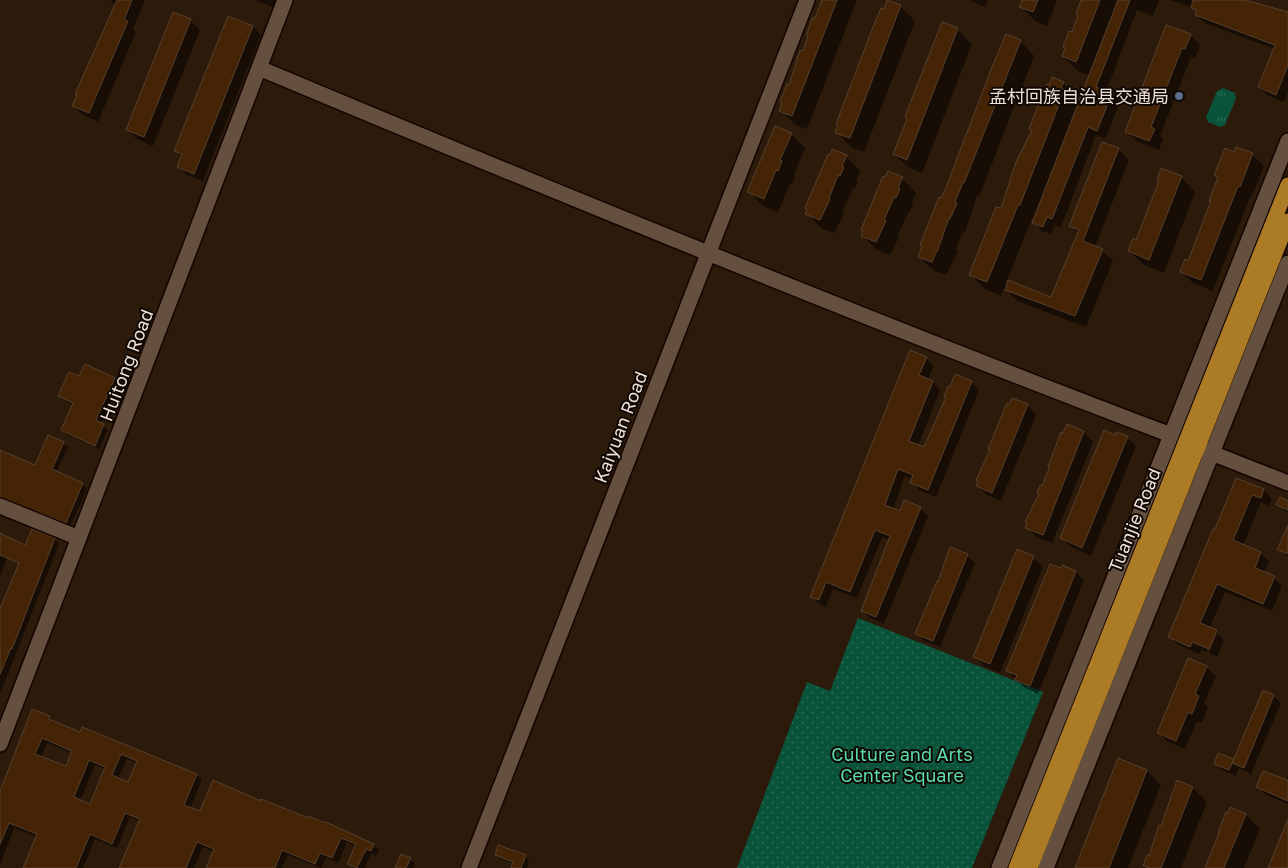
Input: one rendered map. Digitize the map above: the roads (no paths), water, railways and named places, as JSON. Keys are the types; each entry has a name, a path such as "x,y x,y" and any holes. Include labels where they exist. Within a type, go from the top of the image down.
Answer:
{"main road":[{"name":"Tuanjie Road","path":"1016,868 1288,185"},
{"name":"Tuanjie Road","path":"1030,868 1288,221"}],"street":[{"name":"Huitong Road","path":"0,744 285,0"},
{"name":"Kaiyuan Road","path":"469,868 807,0"},
{"path":"259,68 520,177 986,365 1171,435"},
{"path":"999,868 1288,141"},
{"path":"1046,868 1288,263"},
{"path":"1198,448 1288,483"},
{"path":"0,506 79,538"}],"place":[{"name":"孟村回族自治县交通局","path":"1179,96"}],"park label":[{"name":"Culture and Arts Center Square","path":"902,764"}]}
